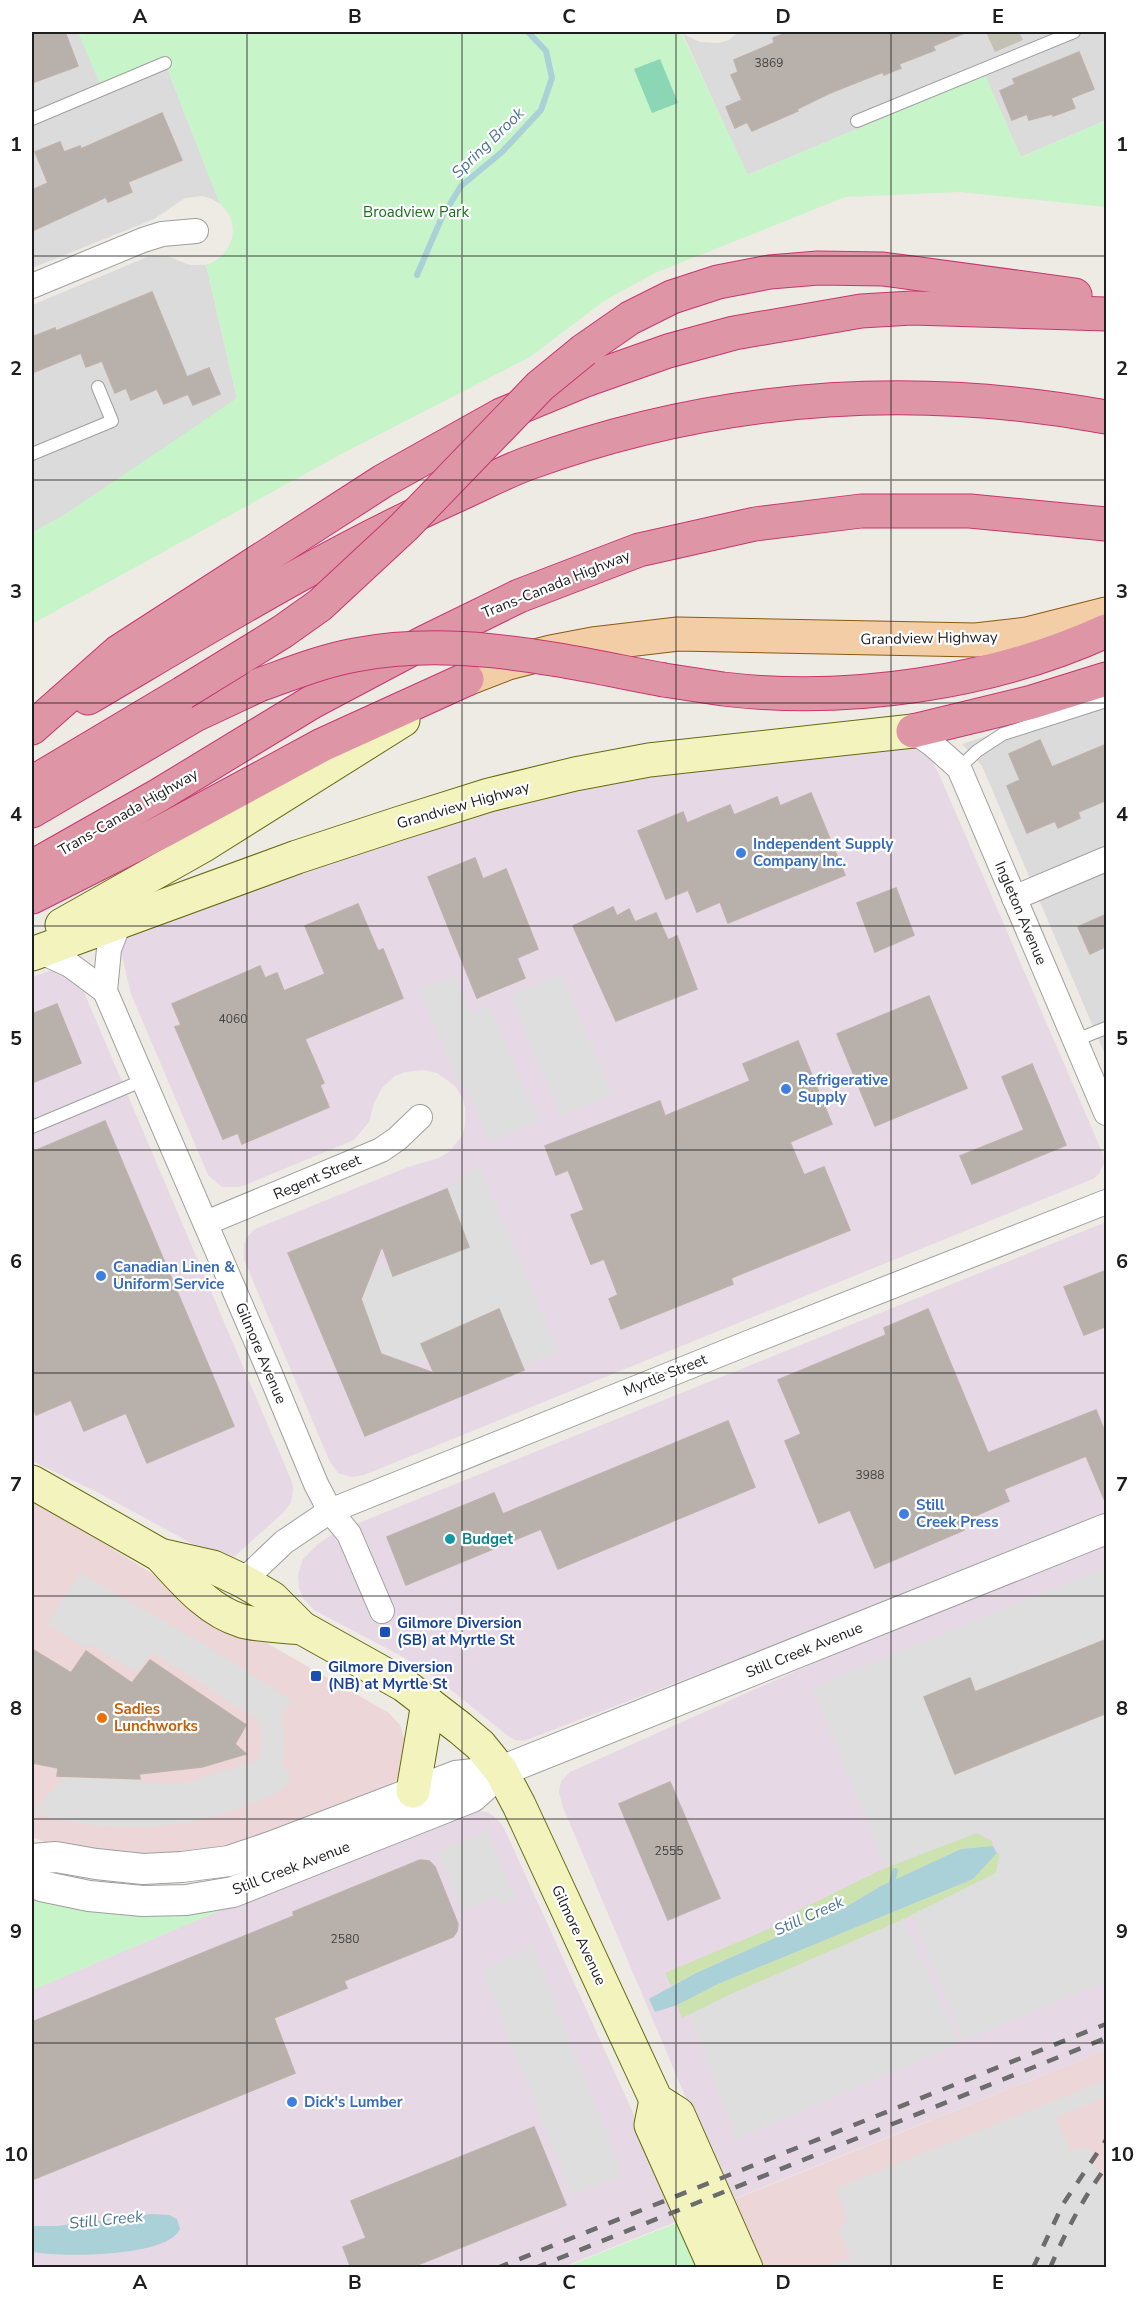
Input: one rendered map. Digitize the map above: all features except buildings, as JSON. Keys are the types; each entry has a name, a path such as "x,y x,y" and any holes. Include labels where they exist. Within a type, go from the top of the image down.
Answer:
{"highway":[{"path":"32,783 282,632 320,605 404,527 540,386 584,350 630,318 672,297 718,282 770,272 818,268 883,269 1057,292 1107,302"},
{"path":"32,730 118,652 383,481 501,415 583,381 668,351 734,333 861,311 912,308 1107,314"},
{"path":"32,730 304,571 392,524 524,465 615,435 713,413 816,399 917,397 994,401 1107,417"},
{"name":"Trans-Canada Highway","path":"32,867 159,795 312,702 425,642 519,596 639,550 755,524 861,511 970,511 1107,525"},
{"path":"32,811 195,715 259,685 306,668 355,655 446,647 500,650 724,689 845,692 955,678 1059,650 1107,631"},
{"path":"32,897 163,831 321,745 467,679"},
{"path":"913,731 1032,702 1107,679"}],"main road":[{"name":"Grandview Highway","path":"467,679 508,663 551,652 593,644 678,634 976,640 1027,634 1107,614"},
{"path":"34,949 467,679"},
{"name":"Grandview Highway","path":"34,949 120,921 297,857 489,795 574,774 649,760 913,731"},
{"path":"32,1482 160,1555 213,1567 243,1581 272,1598 302,1628"},
{"path":"160,1555 191,1589 216,1607 242,1621 302,1628"},
{"name":"Gilmore Avenue","path":"302,1628 379,1669 428,1702 480,1745 501,1770 656,2100 678,2114 746,2268"},
{"path":"413,1791 428,1702"},
{"path":"656,2100 651,2125 715,2268"}],"street":[{"path":"32,286 143,240 162,234 196,231"},
{"name":"Ingleton Avenue","path":"913,731 959,768 1107,1113"},
{"path":"1014,898 1107,859"},
{"name":"Gilmore Avenue","path":"120,921 109,949 105,991 316,1484 330,1511 349,1534 382,1611"},
{"name":"Gilmore Avenue","path":"34,949 70,965 105,991"},
{"name":"Regent Street","path":"206,1223 381,1150 397,1139 420,1117"},
{"name":"Myrtle Street","path":"243,1581 284,1542 330,1511 682,1369 1107,1202"},
{"name":"Still Creek Avenue","path":"32,1859 56,1857 143,1869 229,1861 456,1776 501,1770 1107,1528"},
{"name":"Still Creek Avenue","path":"32,1876 40,1886 89,1896 132,1900 186,1900 233,1892 471,1797 501,1770"}],"lane":[{"path":"857,121 1074,32"},
{"path":"32,119 165,63"},
{"path":"32,454 112,421 98,387"},
{"path":"959,768 977,751 1003,734 1107,701"},
{"path":"1076,1041 1107,1028"},
{"path":"32,1127 144,1080"}],"shaded area":[{"path":"32,32 78,32 103,89 165,63 220,204 202,196 185,198 154,219 32,268"},
{"path":"738,32 1103,32 1106,40 1106,120 1021,157 985,76 747,175 683,34 700,42 719,43 729,40"},
{"path":"986,32 1019,32 1023,40 995,52"},
{"path":"167,256 190,265 206,265 237,399 64,515 32,533 32,305 147,257"},
{"path":"1106,697 1106,1057 982,766 962,744"},
{"path":"909,741 928,754 939,774 1103,1154 1104,1163 1099,1174 1093,1179 364,1475 352,1477 338,1473 330,1462 244,1260 244,1244 255,1229 408,1167 439,1158 450,1151 461,1137 465,1126 465,1107 462,1097 455,1086 437,1073 424,1070 405,1072 395,1076 382,1088 374,1103 369,1122 354,1140 240,1187 222,1187 208,1175 131,994 120,948 126,934 241,887 586,781"},
{"path":"55,969 81,985 292,1482 291,1502 284,1512 235,1556 228,1558 213,1555 97,1492 32,1461 32,977"},
{"path":"562,974 612,1094 560,1116 510,996"},
{"path":"454,976 471,1014 490,1006 539,1121 490,1142 469,1093 456,1076 419,990"},
{"path":"479,1165 559,1352 522,1366 498,1310 421,1344 427,1358 410,1364 381,1354 361,1299 372,1272 389,1264 394,1276 469,1247 447,1189"},
{"path":"1106,1222 1106,1518 524,1741 508,1736 439,1680 403,1657 314,1610 299,1589 298,1574 303,1559 318,1544 336,1532"},
{"path":"32,1499 235,1625 389,1713 400,1725 406,1745 401,1772 395,1781 388,1787 267,1839 174,1858 56,1846 32,1837"},
{"path":"1106,1541 1106,2050 563,2267 32,2268 32,1990 266,1891 473,1810 488,1812 504,1828 664,2181 713,2162 562,1805 559,1792 561,1781 570,1772 937,1608"},
{"path":"1106,1567 1106,1639 975,1692 969,1678 924,1697 955,1774 1106,1713 1106,1982 963,2040 911,1915 996,1873 1000,1854 991,1835 977,1833 885,1868 812,1688"},
{"path":"80,1573 200,1642 292,1700 281,1717 285,1738 282,1767 292,1775 284,1788 278,1793 227,1813 186,1823 149,1827 98,1826 55,1819 32,1812 68,1773 138,1777 138,1782 158,1784 184,1783 257,1761 262,1747 261,1729 256,1719 152,1652 137,1673 89,1644 86,1648 47,1624"},
{"path":"487,1831 516,1899 501,1905 496,1897 460,1911 437,1852"},
{"path":"904,1919 960,2043 736,2139 689,2015 729,1995"},
{"path":"533,1945 623,2176 571,2196 482,1971"},
{"path":"1106,2050 1106,2267 761,2267 730,2201"},
{"path":"1106,2080 1106,2096 1056,2118 1071,2151 1088,2146 1106,2193 1106,2267 823,2267 851,2258 837,2229 848,2222 836,2188"}],"green space":[{"name":"Broadview Park","path":"78,32 681,32 748,175 985,75 1021,157 1106,120 1106,207 960,192 845,197 655,273 604,301 530,357 347,451 32,624 32,533 64,515 237,398 206,265 223,254 232,239 233,230 227,212 220,204 165,63 102,89"},
{"path":"660,59 678,103 652,113 634,69"},
{"path":"977,1833 992,1841 993,1846 961,1849 881,1886 849,1905 671,1986 665,1973 778,1925 789,1915 885,1868"},
{"path":"997,1853 1000,1854 996,1873 904,1919 729,1995 682,2018 677,2005 718,1984 973,1879"},
{"path":"266,1891 32,1990 32,1892"},
{"path":"682,2221 703,2268 563,2268"}],"water":[{"path":"993,1846 997,1853 973,1879 718,1984 677,2005 655,2012 649,1999 696,1973 849,1905 881,1886 961,1849"},
{"name":"Still Creek","path":"151,2214 169,2215 177,2219 180,2229 171,2239 155,2246 135,2250 88,2255 32,2252 32,2226 57,2226"}],"waterway":[{"name":"Spring Brook","path":"417,275 442,217 461,186 502,152 541,110 552,78 546,51 528,32"},
{"name":"Spring Brook","path":"891,1885 895,1871"}],"railway":[{"path":"497,2268 1106,2024"},
{"path":"535,2268 1106,2038"},
{"path":"1033,2268 1063,2204 1106,2140"},
{"path":"1050,2268 1075,2215 1106,2167"}],"place":[{"name":"Independent Supply Company Inc.","path":"741,853"},
{"name":"Refrigerative Supply","path":"786,1089"},
{"name":"Canadian Linen & Uniform Service","path":"101,1276"},
{"name":"Still Creek Press","path":"904,1514"},
{"name":"Budget","path":"450,1539"},
{"name":"Gilmore Diversion (SB) at Myrtle St","path":"385,1632"},
{"name":"Gilmore Diversion (NB) at Myrtle St","path":"316,1676"},
{"name":"Sadies Lunchworks","path":"102,1718"},
{"name":"Dick's Lumber","path":"292,2102"}]}
